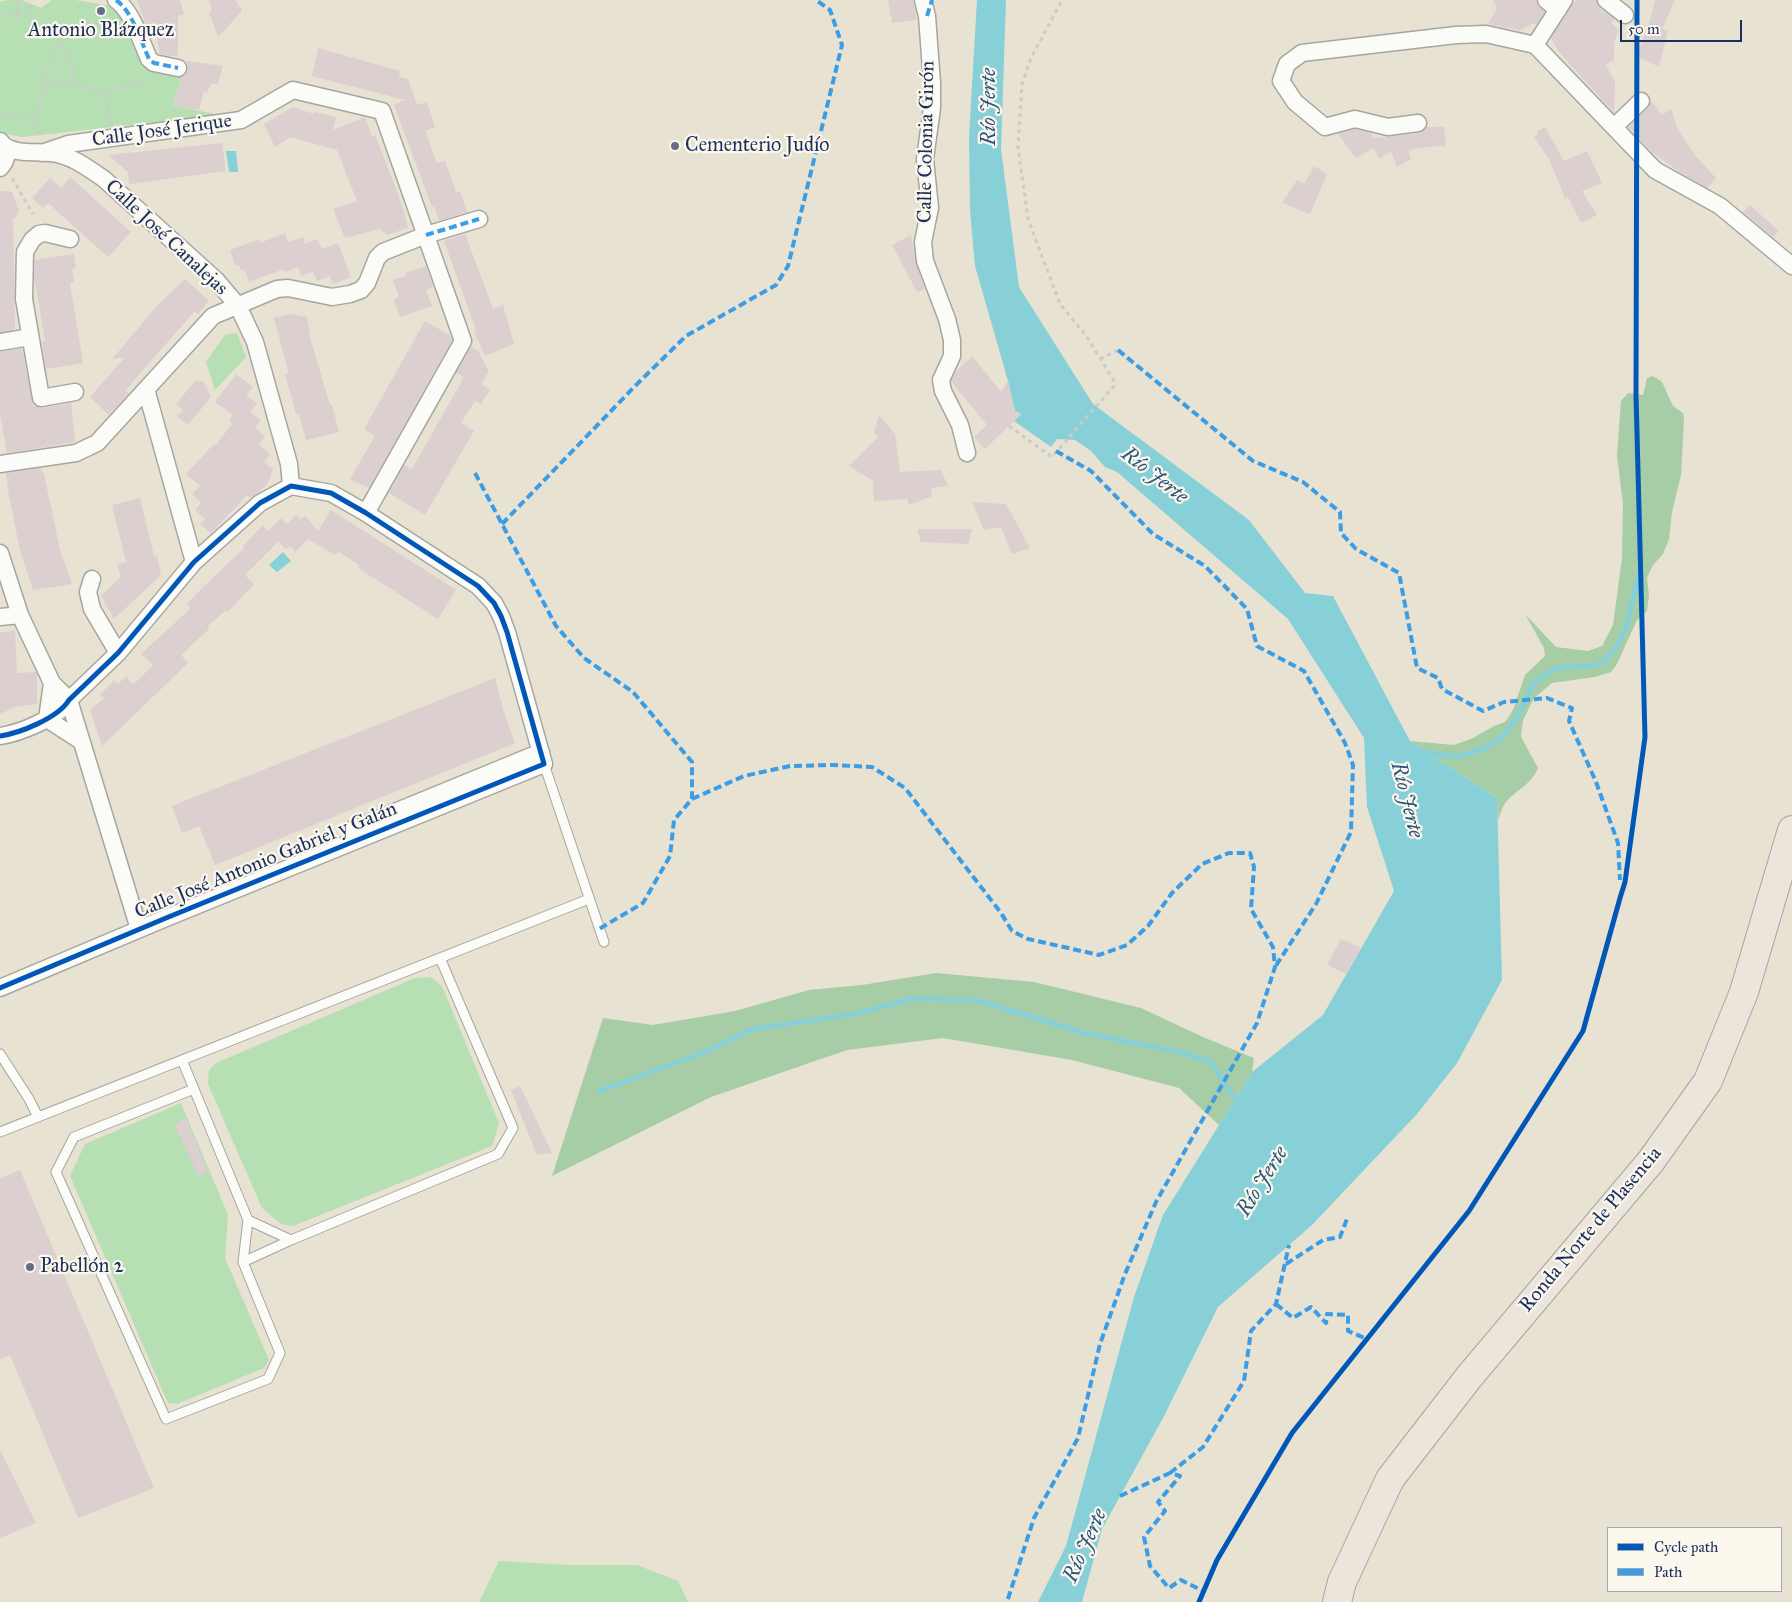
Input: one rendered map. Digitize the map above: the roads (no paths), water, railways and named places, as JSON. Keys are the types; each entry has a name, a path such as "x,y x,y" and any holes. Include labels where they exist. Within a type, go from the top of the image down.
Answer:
{"highway":[{"name":"Ronda Norte de Plasencia","path":"1337,1602 1342,1582 1390,1479 1469,1377 1651,1161 1708,1080 1744,992 1792,830"}],"street":[{"path":"116,0 123,5 149,59 154,63 178,68"},
{"name":"Calle Colonia Girón","path":"923,0 932,84 932,108 925,159 930,208 924,242 925,262 947,319 952,340 952,356 941,380 943,391 960,425 967,453"},
{"path":"926,16 932,0"},
{"path":"1606,0 1625,15"},
{"path":"1535,45 1556,3"},
{"path":"1418,123 1388,127 1355,119 1325,127 1295,102 1282,81 1287,64 1302,53 1456,35 1486,34 1535,45 1655,170 1720,206 1792,266"},
{"name":"Calle José Jerique","path":"35,153 68,144 241,120 293,90 382,111 426,235"},
{"path":"1614,128 1641,100"},
{"path":"88,168 83,158 83,153 86,147 96,140"},
{"path":"2,144 7,156 2,166"},
{"name":"Calle José Canalejas","path":"2,144 12,150 63,156 88,168 104,179 216,280 238,306 255,342 289,464 291,486"},
{"path":"2,166 35,153"},
{"path":"0,464 76,453 97,443 213,316 277,289 288,288 332,298 361,290 368,283 377,258 383,252 426,235 479,219"},
{"path":"70,239 45,233 39,234 32,240 24,252 24,299 41,398 75,392"},
{"path":"366,513 463,341 426,235"},
{"path":"0,342 30,338"},
{"path":"146,389 194,562"},
{"path":"0,736 47,719 65,706 118,653 194,562 260,503 291,486 331,493 366,513 478,586 494,603 507,632 542,758"},
{"path":"0,553 20,615 52,683 69,700 138,924"},
{"path":"92,578 88,592 92,608 118,653"},
{"path":"0,617 20,615"},
{"path":"47,719 52,683"},
{"path":"47,719 81,741"},
{"name":"Calle José Antonio Gabriel y Galán","path":"0,979 542,758"},
{"name":"Calle José Antonio Gabriel y Galán","path":"0,988 138,924"}],"lane":[{"path":"542,758 604,942"},
{"path":"0,1132 589,899"},
{"path":"242,1262 498,1154 513,1128 440,958"},
{"path":"0,1054 29,1099 38,1117"},
{"path":"182,1060 194,1089 248,1220 242,1262 280,1354 268,1379 166,1419 56,1172 74,1137 194,1089"},
{"path":"248,1220 291,1240"}],"water":[{"name":"Río Jerte","path":"977,0 1006,0 1001,149 1019,287 1093,404 1249,520 1305,593 1333,596 1410,741 1497,798 1502,980 1457,1063 1417,1114 1312,1225 1218,1307 1163,1418 1102,1529 1082,1602 1038,1602 1066,1546 1134,1297 1163,1215 1252,1072 1323,1015 1394,891 1367,807 1364,738 1288,619 1117,472 1105,467 1091,451 1075,440 1057,439 1051,447 1014,421 1021,414 1015,411 975,266 970,210 969,137"},
{"path":"226,151 236,151 238,172 229,172"},
{"path":"283,552 291,561 277,572 269,565"}],"waterway":[{"path":"1426,752 1459,757 1487,747 1500,739 1508,730 1518,715 1533,684 1547,673 1561,667 1591,666 1605,661 1618,645 1626,627 1639,573"},
{"path":"599,1091 703,1053 752,1029 855,1014 911,999 977,1000 1084,1033 1179,1052 1211,1062 1235,1099"}],"place":[{"name":"Antonio Blázquez","path":"101,11"},
{"name":"Cementerio Judío","path":"675,146"},
{"name":"Pabellón 2","path":"30,1267"}]}
